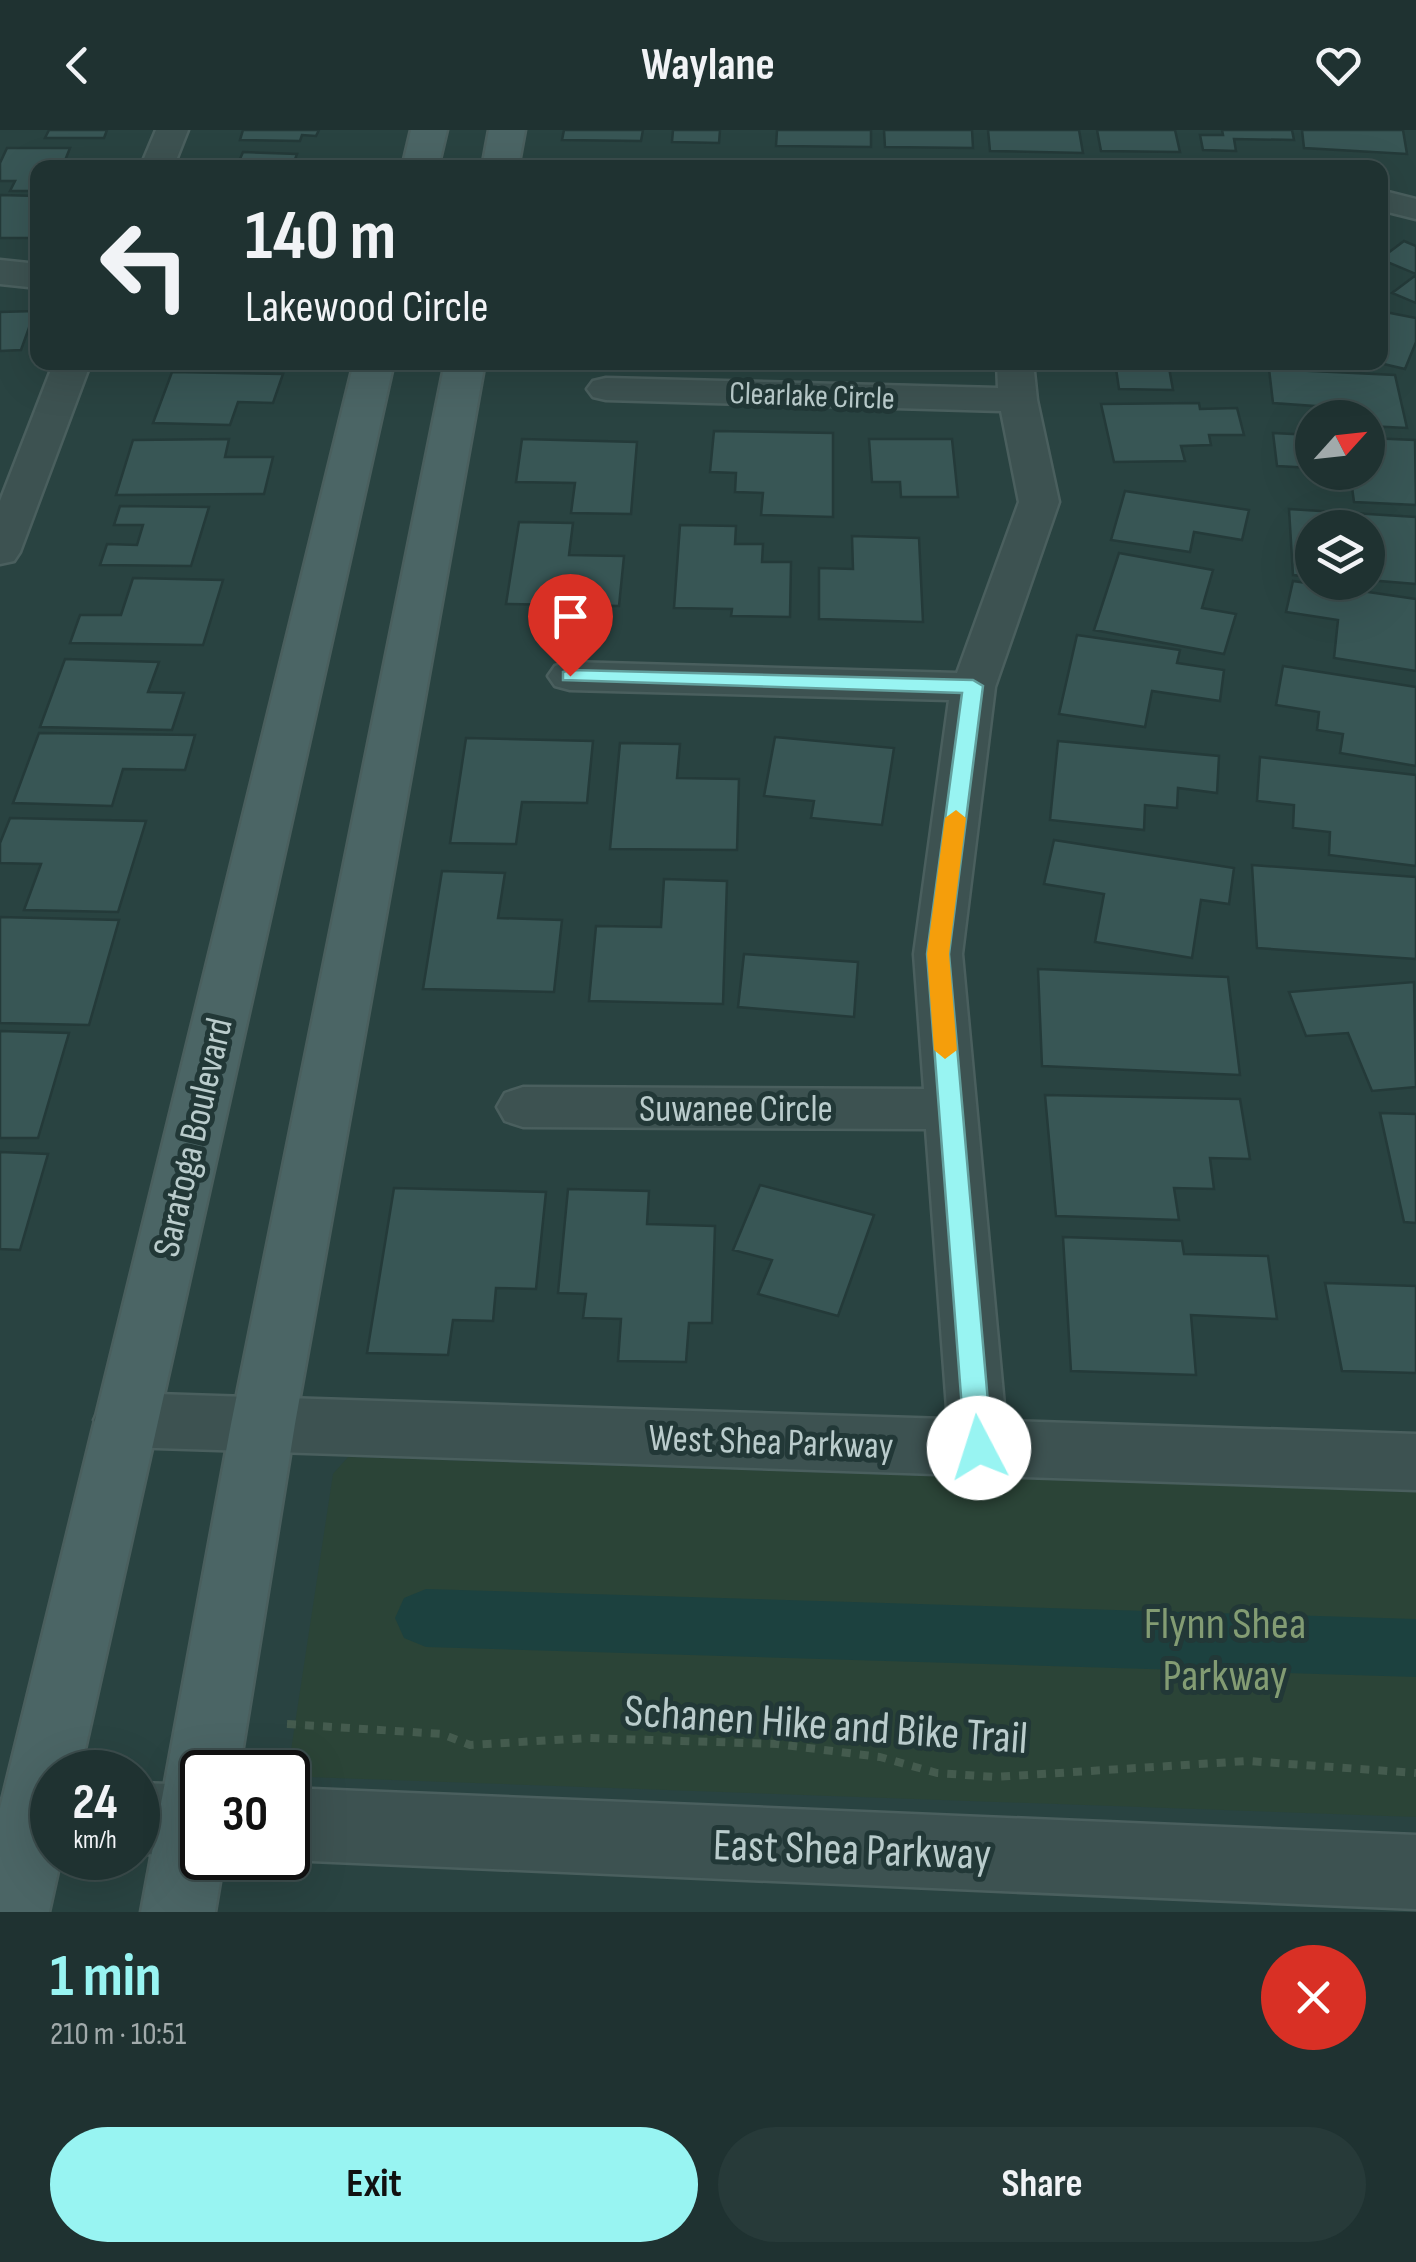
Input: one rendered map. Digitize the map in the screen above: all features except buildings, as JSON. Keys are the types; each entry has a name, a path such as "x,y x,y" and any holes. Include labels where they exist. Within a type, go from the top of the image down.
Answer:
{"main road":[{"path":"422,160 429,130"},
{"path":"501,160 507,130"},
{"name":"Saratoga Boulevard","path":"57,1750 126,1420 372,370"},
{"path":"198,1750 463,370"},
{"name":"Saratoga Boulevard","path":"12,1912 30,1858"},
{"path":"178,1912 181,1880"}],"street":[{"path":"159,160 172,130"},
{"path":"1388,202 1416,210"},
{"path":"0,272 30,275"},
{"path":"0,552 70,370"},
{"path":"979,1448 938,954 973,686 1039,502 1016,381"},
{"name":"Clearlake Circle","path":"606,389 1016,381"},
{"path":"570,676 973,686"},
{"name":"Suwanee Circle","path":"523,1107 950,1108"},
{"name":"West Shea Parkway","path":"126,1420 1416,1462"},
{"name":"East Shea Parkway","path":"310,1825 1416,1872"}],"path":[{"name":"Schanen Hike and Bike Trail","path":"287,1724 442,1734 470,1746 588,1738 777,1744 880,1756 937,1774 995,1776 1248,1761 1416,1773"}],"green space":[{"name":"Flynn Shea Parkway","path":"348,1457 1416,1492 1416,1817 310,1777 310,1750 291,1750 333,1474"}],"waterway":[{"path":"426,1618 1416,1648"}],"slow traffic":[{"path":"945,1050 938,954 956,818"}],"route":[{"path":"570,676 973,686 938,954 979,1448"}]}
